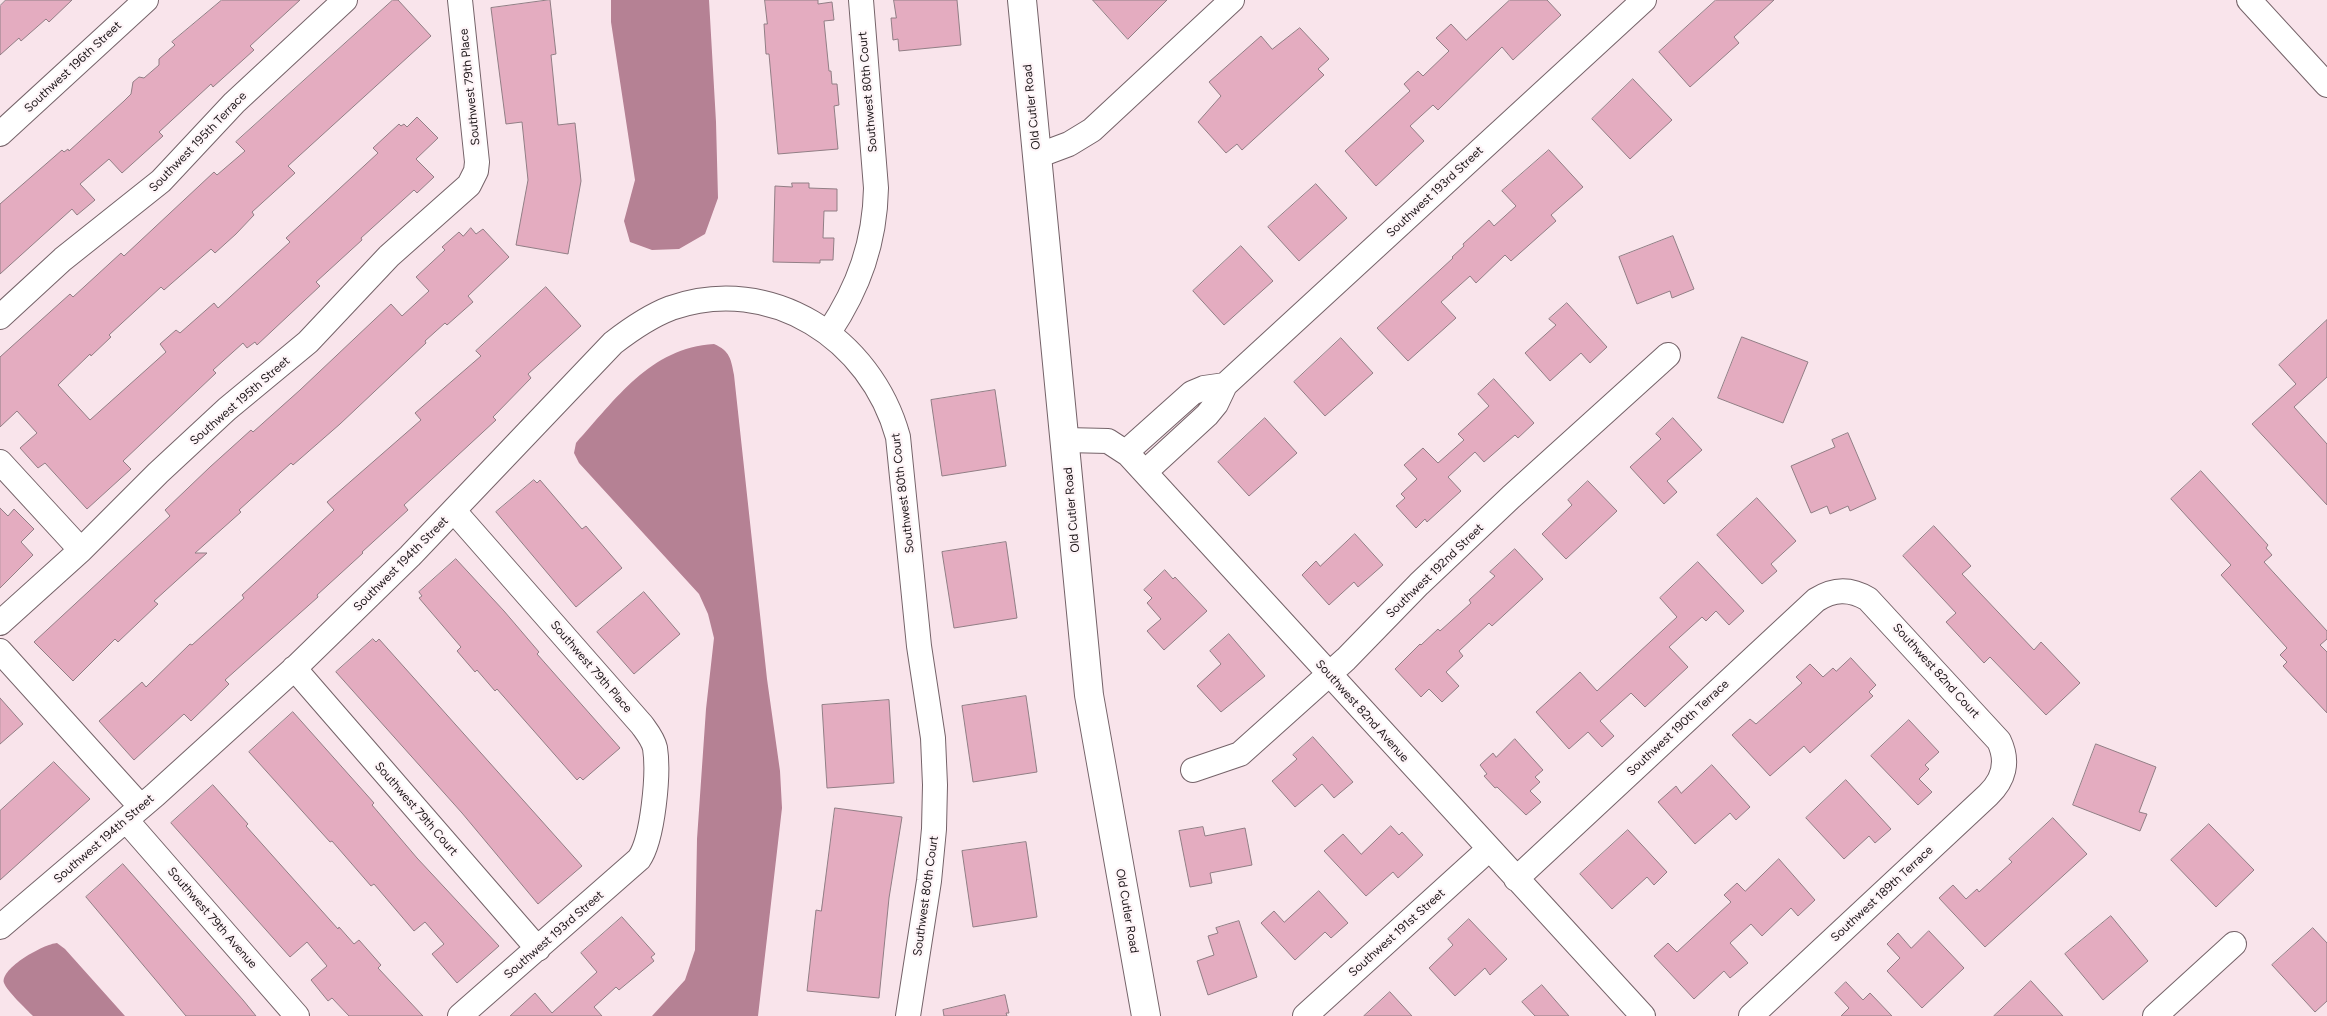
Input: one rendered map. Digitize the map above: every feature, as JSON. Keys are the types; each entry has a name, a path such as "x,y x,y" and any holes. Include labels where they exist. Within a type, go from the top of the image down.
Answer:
{"main road":[{"name":"Old Cutler Road","path":"1022,0 1066,440 1089,695 1146,1016"}],"street":[{"name":"Southwest 196th Street","path":"0,134 146,0"},
{"name":"Southwest 195th Terrace","path":"0,317 64,259 161,181 234,103 345,0"},
{"name":"Southwest 79th Place","path":"460,0 477,152 475,174"},
{"name":"Southwest 80th Court","path":"861,0 876,206 862,273 847,304 829,332 852,353 881,393 892,416 900,449 919,646 932,738 935,786 934,829 929,880 908,1016"},
{"path":"1037,156 1069,144 1092,130 1232,0"},
{"name":"Southwest 193rd Street","path":"1145,472 1196,426 1216,404 1225,385 1644,0"},
{"path":"2249,0 2327,85"},
{"name":"Southwest 195th Street","path":"0,623 80,550 158,473 227,409 314,336 389,256 464,191 475,174"},
{"name":"Southwest 194th Street","path":"0,927 134,813 294,668 454,511 606,350 625,334 655,315 672,308 717,299 752,301 791,312 829,332"},
{"name":"Southwest 192nd Street","path":"1192,770 1240,754 1328,674 1444,560 1668,355"},
{"path":"1126,452 1176,405 1204,388 1225,385"},
{"path":"1176,405 1196,426"},
{"name":"Southwest 82nd Avenue","path":"1066,440 1108,441 1126,452 1516,880 1643,1016"},
{"path":"0,462 80,550"},
{"name":"Southwest 79th Place","path":"454,511 652,739 656,754 655,778 651,830 645,850"},
{"name":"Southwest 82nd Court","path":"1848,591 1860,594 1875,604 1994,736 2003,749 2004,767"},
{"name":"Southwest 190th Terrace","path":"1516,880 1816,600 1832,592 1848,591"},
{"name":"Southwest 79th Avenue","path":"0,651 134,813 297,1016"},
{"name":"Southwest 79th Court","path":"294,668 538,949"},
{"name":"Southwest 189th Terrace","path":"1750,1016 1995,788 2003,775 2004,767"},
{"name":"Southwest 191st Street","path":"1304,1016 1489,849"},
{"name":"Southwest 193rd Street","path":"460,1016 633,865 645,850"},
{"path":"2156,1016 2234,944"}],"shaded area":[{"path":"611,0 709,0 718,198 705,234 679,249 652,250 630,242 624,221 635,180 611,22"},
{"path":"714,344 729,356 734,375 767,679 780,771 782,808 758,1016 652,1016 685,980 695,950 697,839 706,709 714,638 708,614 699,594 579,463 574,453 576,443 620,393 636,378 653,365 671,355 691,348"},
{"path":"57,943 65,949 125,1016 33,1016 17,1000 4,983 9,971 33,952"}],"building":[{"path":"6,0 72,0 49,22 46,19 21,41 19,38 0,55 0,6"},
{"path":"222,0 300,0 250,46 254,50 213,87 211,84 159,132 163,136 122,173 109,159 80,184 95,200 77,215 72,209 0,274 0,204 62,150 64,152 68,149 69,151 124,101 131,94 133,82 139,77 144,78 159,65 159,59 175,45 172,42"},
{"path":"393,0 398,0 431,36 288,166 295,173 252,212 254,215 236,234 215,253 211,249 164,290 161,287 109,335 111,337 58,385 90,420 166,352 160,344 176,330 180,333 214,303 218,308 290,242 286,238 378,153 373,148 399,124 401,126 404,124 407,127 417,117 438,138 416,159 434,177 417,193 414,190 361,238 362,240 316,282 320,286 257,345 255,342 247,348 243,343 213,370 216,373 123,461 131,469 87,509 45,463 38,468 20,448 37,433 17,411 0,427 0,357 70,294 73,297 121,253 124,256 214,172 217,175 245,151 236,142"},
{"path":"550,0 556,54 551,55 558,125 575,123 581,181 568,254 516,245 528,180 522,122 506,124 491,8"},
{"path":"765,0 818,0 818,4 832,2 834,20 824,21 829,71 831,71 832,84 837,84 839,105 834,106 838,149 778,154 769,54 766,54 764,24 767,24"},
{"path":"894,0 957,0 961,45 899,51 898,39 893,40 891,18 896,18"},
{"path":"1093,0 1167,0 1128,39"},
{"path":"1510,0 1547,0 1561,15 1513,60 1502,47 1438,110 1433,105 1410,126 1424,141 1376,186 1345,151 1410,91 1404,84 1418,71 1423,76 1449,51 1436,38 1451,24 1466,40"},
{"path":"1716,0 1774,0 1734,37 1739,43 1690,87 1659,52"},
{"path":"1300,28 1329,59 1318,69 1324,75 1242,150 1237,144 1226,153 1198,122 1221,96 1209,82 1261,36 1272,49"},
{"path":"1633,79 1672,120 1630,159 1592,119"},
{"path":"1549,150 1583,187 1551,215 1556,221 1511,261 1505,255 1476,283 1470,276 1441,302 1456,318 1408,361 1377,328 1453,258 1464,246 1463,244 1489,220 1494,226 1516,206 1502,191"},
{"path":"792,183 809,183 809,188 837,189 837,211 824,211 823,238 834,238 833,260 820,260 820,263 773,262 775,186 792,187"},
{"path":"1316,184 1347,218 1299,261 1268,227"},
{"path":"471,228 476,234 483,229 509,257 468,296 473,302 447,325 445,323 340,424 293,465 291,463 239,510 241,512 195,553 207,553 154,601 158,604 118,642 115,639 73,681 34,642 170,516 165,510 210,467 300,390 391,304 402,316 429,291 416,277 445,250 442,247 459,232 463,236"},
{"path":"1673,236 1694,289 1672,298 1670,291 1637,304 1619,257"},
{"path":"1241,246 1273,281 1224,325 1193,291"},
{"path":"546,287 581,326 528,374 531,378 493,417 496,420 404,505 408,510 317,595 318,597 225,680 229,684 191,721 184,714 134,760 99,721 142,682 146,687 190,644 192,645 244,598 242,595 334,510 327,502 421,420 415,413 481,356 476,351"},
{"path":"1567,303 1607,347 1590,363 1581,353 1550,381 1525,353 1556,325 1549,319"},
{"path":"2327,320 2327,377 2294,407 2327,444 2327,505 2252,424 2296,384 2279,365"},
{"path":"1742,337 1808,362 1783,423 1718,398"},
{"path":"1341,338 1373,373 1325,416 1294,382"},
{"path":"1494,379 1534,423 1518,438 1515,435 1484,462 1475,452 1448,477 1461,491 1427,522 1425,519 1416,528 1396,506 1405,498 1401,494 1417,479 1404,465 1423,448 1438,463 1464,440 1458,434 1489,406 1478,394"},
{"path":"995,390 1006,466 942,476 931,400"},
{"path":"1265,418 1297,453 1249,496 1218,462"},
{"path":"1673,418 1702,450 1667,481 1677,492 1664,504 1630,467 1661,439 1656,434"},
{"path":"1848,433 1876,499 1850,511 1848,506 1830,514 1827,506 1811,513 1791,466 1835,447 1832,440"},
{"path":"2201,471 2268,545 2266,548 2272,555 2264,562 2327,631 2327,639 2320,645 2327,652 2327,713 2283,666 2287,662 2280,655 2287,648 2221,575 2231,565 2171,499"},
{"path":"534,480 537,483 540,480 582,529 586,526 622,568 576,607 496,512"},
{"path":"1588,481 1617,511 1566,559 1542,534 1572,505 1568,500"},
{"path":"1757,498 1796,541 1771,564 1777,571 1762,584 1717,535"},
{"path":"0,508 8,516 14,509 34,529 21,542 33,555 0,588"},
{"path":"1934,526 1971,566 1962,574 2034,650 2041,642 2080,683 2046,715 1990,657 1984,663 1946,622 1956,613 1903,556"},
{"path":"1355,534 1383,565 1358,587 1354,582 1329,605 1302,575 1316,561 1320,566"},
{"path":"1006,542 1017,618 954,628 942,552"},
{"path":"1515,549 1543,579 1492,626 1489,623 1459,651 1463,656 1446,672 1459,686 1442,702 1429,689 1421,697 1395,669 1420,644 1438,629 1440,631 1471,603 1469,600 1495,576 1490,572"},
{"path":"456,559 504,611 539,652 537,654 620,748 583,780 580,777 577,780 497,689 495,691 477,670 475,672 457,651 461,647 419,598 422,596 419,592"},
{"path":"1698,562 1744,611 1729,625 1716,611 1706,621 1702,617 1669,647 1688,667 1645,707 1631,693 1600,721 1614,736 1602,747 1588,732 1569,749 1536,712 1580,672 1597,691 1677,617 1660,598"},
{"path":"1165,570 1173,579 1175,577 1207,611 1164,650 1147,631 1161,619 1147,603 1152,598 1144,590"},
{"path":"644,592 680,634 634,674 597,632"},
{"path":"1229,634 1265,676 1221,712 1197,686 1221,664 1210,651"},
{"path":"373,639 376,642 379,639 582,866 538,904 462,813 336,672"},
{"path":"1851,658 1876,685 1869,692 1873,696 1810,753 1804,746 1770,776 1732,735 1750,719 1756,724 1802,683 1796,677 1810,664 1823,677 1833,668 1836,671"},
{"path":"1026,696 1037,772 973,782 962,706"},
{"path":"0,698 23,724 0,744"},
{"path":"889,700 894,783 827,788 822,705"},
{"path":"293,712 374,803 372,805 417,858 499,946 457,983 432,954 444,944 425,922 414,931 374,884 371,886 249,752"},
{"path":"1909,720 1939,752 1925,765 1929,769 1919,779 1932,792 1918,805 1871,756"},
{"path":"1313,737 1353,782 1334,798 1322,784 1295,807 1272,781 1297,759 1293,755"},
{"path":"1515,739 1543,770 1535,777 1540,782 1530,791 1541,802 1526,815 1497,787 1495,788 1484,776 1487,774 1480,765 1493,753 1496,757"},
{"path":"2096,744 2156,767 2139,812 2147,814 2140,831 2073,805"},
{"path":"54,762 90,799 0,880 0,811"},
{"path":"1712,765 1750,807 1736,820 1730,813 1695,844 1658,802 1676,786 1681,793"},
{"path":"1846,780 1891,829 1875,843 1869,836 1844,859 1806,818"},
{"path":"213,785 248,824 246,826 338,929 339,927 354,944 359,940 381,965 378,968 423,1016 349,1016 332,998 328,1001 311,980 327,966 307,942 290,957 171,823"},
{"path":"835,808 902,817 889,898 879,998 807,991 816,910 821,911"},
{"path":"2053,818 2087,854 1985,947 1939,898 1953,885 1966,899 1977,889 1979,892 2012,862 2009,859"},
{"path":"2209,824 2254,870 2216,907 2171,860"},
{"path":"1391,826 1399,835 1402,832 1423,855 1398,878 1393,872 1366,896 1324,851 1343,834 1361,854"},
{"path":"1203,827 1205,836 1245,828 1252,865 1210,873 1212,883 1190,887 1179,831"},
{"path":"1628,830 1667,872 1654,885 1647,877 1612,909 1580,874"},
{"path":"1026,842 1037,917 973,927 962,851"},
{"path":"1779,859 1815,900 1798,916 1791,908 1762,936 1751,924 1730,943 1748,963 1730,978 1724,971 1694,999 1654,956 1668,943 1677,952 1731,902 1724,895 1737,883 1745,891"},
{"path":"123,864 256,1016 186,1016 86,897"},
{"path":"1319,891 1348,923 1331,938 1325,932 1295,960 1261,923 1274,911 1284,922"},
{"path":"2111,916 2148,961 2103,1000 2065,954"},
{"path":"622,917 655,954 651,957 654,961 619,990 616,987 594,1007 602,1016 510,1016 535,993 552,1013 597,972 581,953"},
{"path":"1469,919 1507,959 1490,975 1485,968 1455,996 1429,968 1453,945 1448,939"},
{"path":"1239,921 1257,977 1208,995 1197,961 1214,955 1208,936 1218,933 1216,928"},
{"path":"2313,928 2327,943 2327,1001 2315,1012 2272,965"},
{"path":"1929,931 1964,968 1922,1008 1887,971 1900,958 1887,944 1898,933 1911,948"},
{"path":"2031,981 2063,1016 1994,1016"},
{"path":"1846,982 1863,1000 1870,993 1892,1016 1841,1016 1849,1008 1835,993"},
{"path":"1542,985 1569,1016 1535,1016 1522,1002"},
{"path":"1390,992 1412,1016 1364,1016"},
{"path":"1005,995 1009,1013 1006,1013 1007,1016 944,1016 943,1010"}]}
